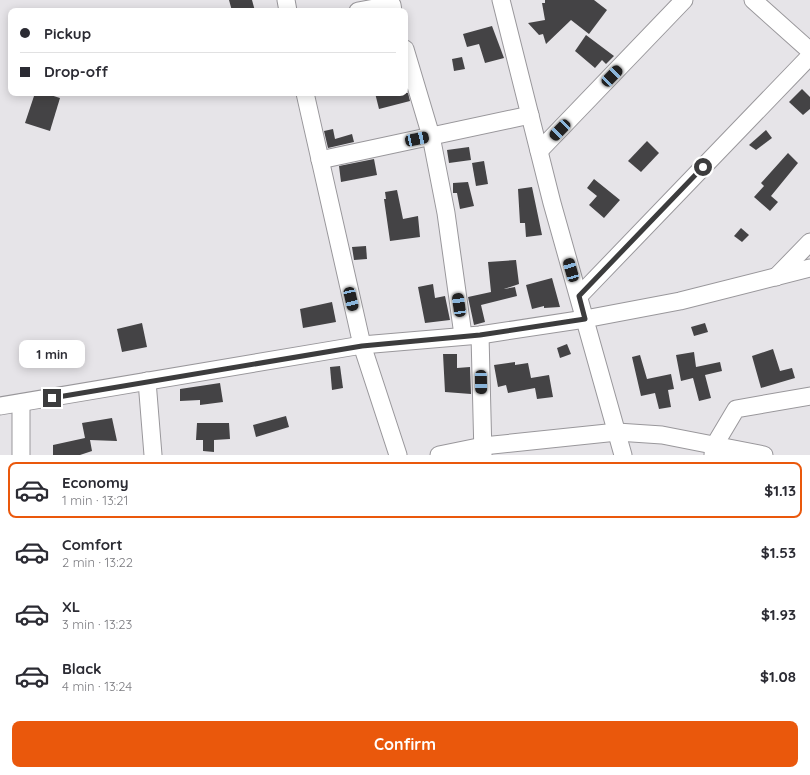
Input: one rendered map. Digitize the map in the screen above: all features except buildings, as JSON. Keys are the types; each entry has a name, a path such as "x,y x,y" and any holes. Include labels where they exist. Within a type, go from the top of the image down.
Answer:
{"street":[{"path":"539,151 684,0"},
{"path":"753,0 810,51"},
{"path":"503,1 539,151 618,432 623,455"},
{"path":"378,8 392,6 393,8"},
{"path":"579,296 810,56"},
{"path":"408,59 431,136 446,213 463,336"},
{"path":"306,96 362,346 398,455"},
{"path":"320,160 530,115"},
{"path":"776,277 807,250"},
{"path":"0,406 362,346 480,335 585,319 680,301 810,268"},
{"path":"480,335 483,450"},
{"path":"146,382 153,455"},
{"path":"714,450 736,409 810,396"},
{"path":"21,403 21,455"},
{"path":"439,455 618,432 662,435 714,450 764,455"}],"route":[{"path":"52,398 362,346 480,335 585,319 579,296 703,167"}]}
